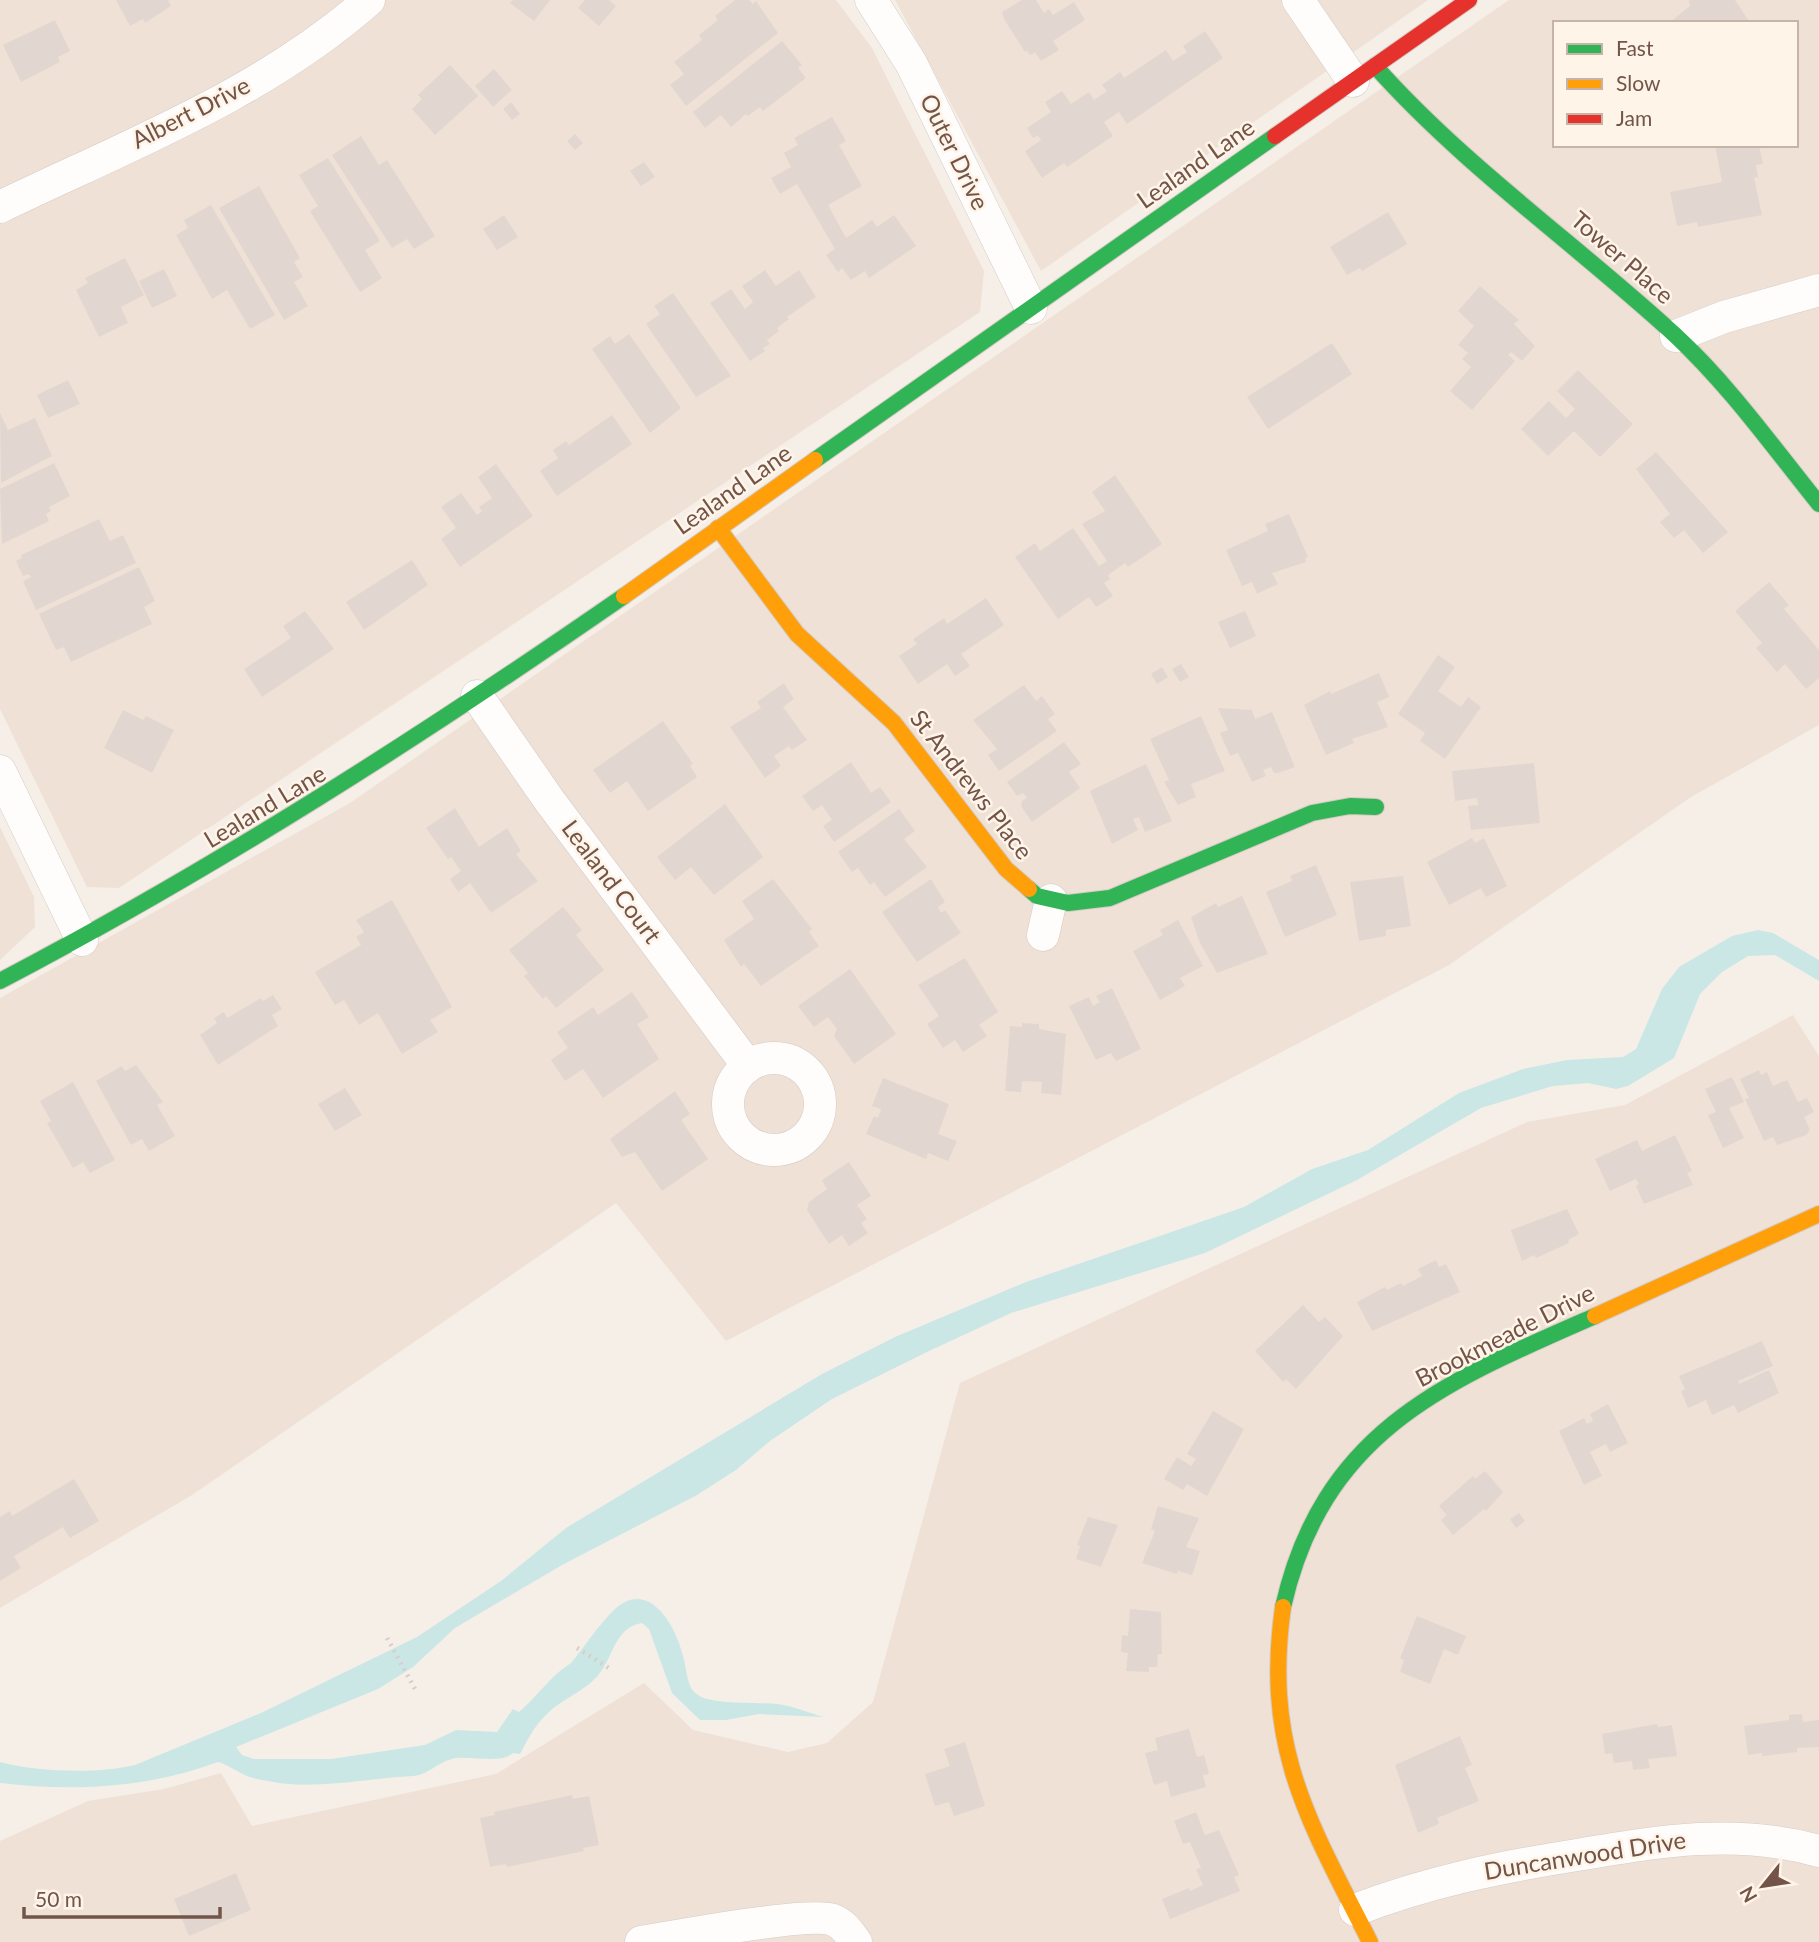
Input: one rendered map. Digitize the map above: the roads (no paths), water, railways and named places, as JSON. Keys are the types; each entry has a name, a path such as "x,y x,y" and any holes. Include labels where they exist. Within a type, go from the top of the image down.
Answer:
{"street":[{"name":"Albert Drive","path":"0,207 235,92 314,45 369,0"},
{"name":"Outer Drive","path":"871,0 911,63 1031,307"},
{"path":"1298,0 1364,74"},
{"name":"Lealand Lane","path":"0,981 82,940 288,820 477,696 1469,0"},
{"name":"Tower Place","path":"1364,74 1414,110 1676,336 1744,410 1819,504"},
{"path":"1676,336 1724,317 1819,290"},
{"name":"St Andrews Place","path":"718,528 797,634 845,681 894,723 1006,869 1026,889 1051,900 1068,903 1110,898 1312,813 1350,806 1376,807"},
{"name":"Lealand Court","path":"477,696 549,800 748,1066"},
{"path":"0,772 82,940"},
{"path":"1043,935 1051,900"},
{"name":"Brookmeade Drive","path":"1370,1942 1328,1860 1292,1776 1283,1738 1279,1631 1288,1574 1301,1540 1326,1497 1377,1436 1430,1397 1530,1345 1819,1214"},
{"name":"Duncanwood Drive","path":"1355,1910 1429,1884 1517,1864 1644,1844 1738,1837 1765,1838 1819,1851"},
{"path":"641,1942 788,1920 832,1919 846,1928 856,1942"}],"water":[{"path":"1758,930 1773,933 1819,960 1819,981 1775,955 1748,956 1722,972 1700,994 1674,1058 1628,1086 1616,1089 1588,1083 1553,1086 1481,1108 1357,1180 1205,1253 1011,1313 929,1351 832,1399 770,1441 736,1470 697,1495 562,1565 455,1628 413,1667 378,1689 236,1747 242,1755 254,1759 331,1759 425,1745 456,1730 497,1732 513,1709 519,1712 571,1663 615,1609 628,1601 639,1599 660,1610 668,1620 680,1644 689,1683 698,1695 724,1702 784,1705 824,1717 759,1714 726,1720 700,1720 672,1693 649,1629 642,1623 627,1630 617,1641 597,1677 543,1718 520,1754 513,1753 494,1759 456,1758 418,1775 328,1784 295,1785 259,1779 218,1762 165,1778 110,1786 55,1787 0,1783 0,1762 68,1771 120,1768 135,1765 261,1713 417,1637 501,1581 566,1528 822,1374 895,1337 1026,1282 1244,1207 1312,1169 1368,1150 1459,1093 1523,1069 1567,1060 1623,1057 1636,1049 1662,989 1679,967 1732,936"}]}
